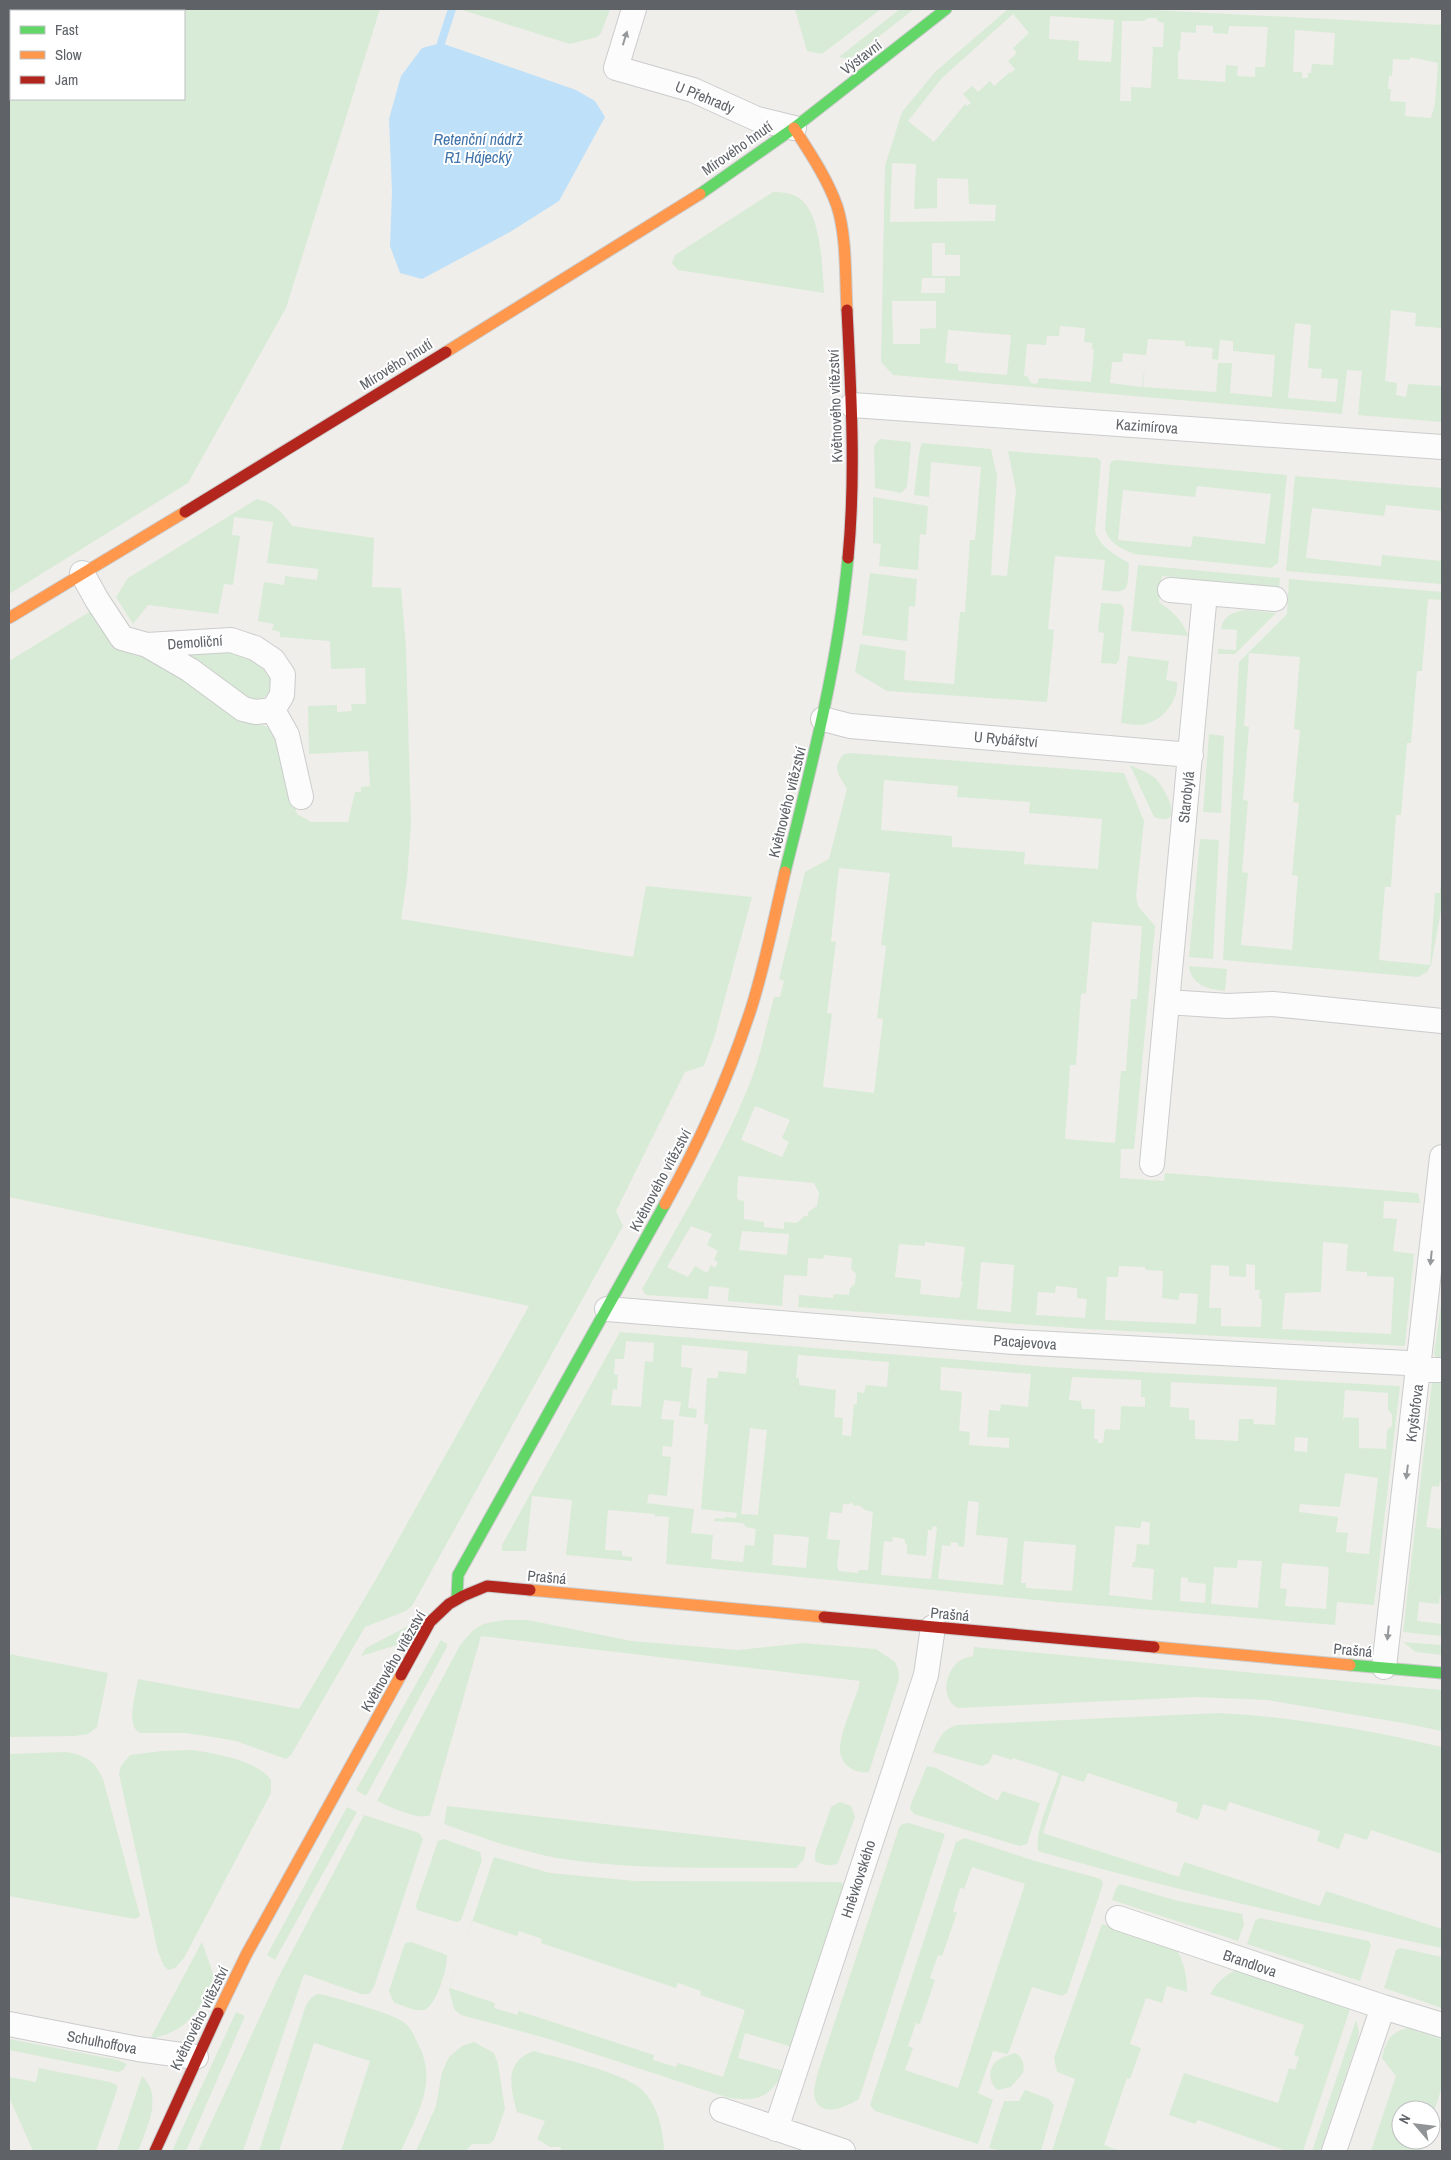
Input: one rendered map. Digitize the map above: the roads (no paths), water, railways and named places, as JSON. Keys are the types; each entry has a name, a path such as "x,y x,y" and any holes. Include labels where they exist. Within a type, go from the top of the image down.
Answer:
{"street":[{"name":"U Přehrady","path":"634,9 616,68 693,90 757,119 794,128"},
{"name":"Výstavní","path":"794,128 946,9"},
{"name":"Květnového vítězství","path":"155,2151 196,2057 246,1955 430,1622 441,1609 457,1598 458,1575 692,1155 716,1105 751,1008 822,719 844,604 853,478 852,405 843,243 836,207 818,165 794,128"},
{"name":"Mírového hnutí","path":"9,618 219,492 689,200 794,128"},
{"name":"Kazimírova","path":"852,405 1442,447"},
{"name":"Demoliční","path":"82,573 122,638 147,645 190,670 243,709 256,712 274,710 282,696 283,675 273,660 255,648 231,640 147,645"},
{"path":"1170,590 1274,599"},
{"name":"Starobylá","path":"1152,1164 1205,593"},
{"path":"274,710 287,735 301,797"},
{"name":"U Rybářství","path":"822,719 850,726 1190,755"},
{"path":"1167,1002 1228,1006 1273,1004 1442,1021"},
{"name":"Kryštofova","path":"1384,1667 1431,1370 1442,1157"},
{"name":"Pacajevova","path":"607,1309 1014,1342 1407,1363 1431,1370"},
{"name":"Prašná","path":"457,1598 487,1586 1442,1673"},
{"name":"Hněvkovského","path":"776,2129 926,1675 933,1628"},
{"name":"Brandlova","path":"1118,1918 1382,2007 1442,2025"},
{"path":"1334,2151 1382,2007"},
{"name":"Schulhoffova","path":"9,2024 138,2049 196,2057"},
{"path":"722,2110 843,2151"}],"water":[{"name":"Retenční nádrž R1 Hájecký","path":"441,43 576,90 595,101 605,117 559,201 510,232 422,279 400,273 390,246 392,192 389,119 401,76 422,48"}],"waterway":[{"path":"441,43 452,9"}]}
